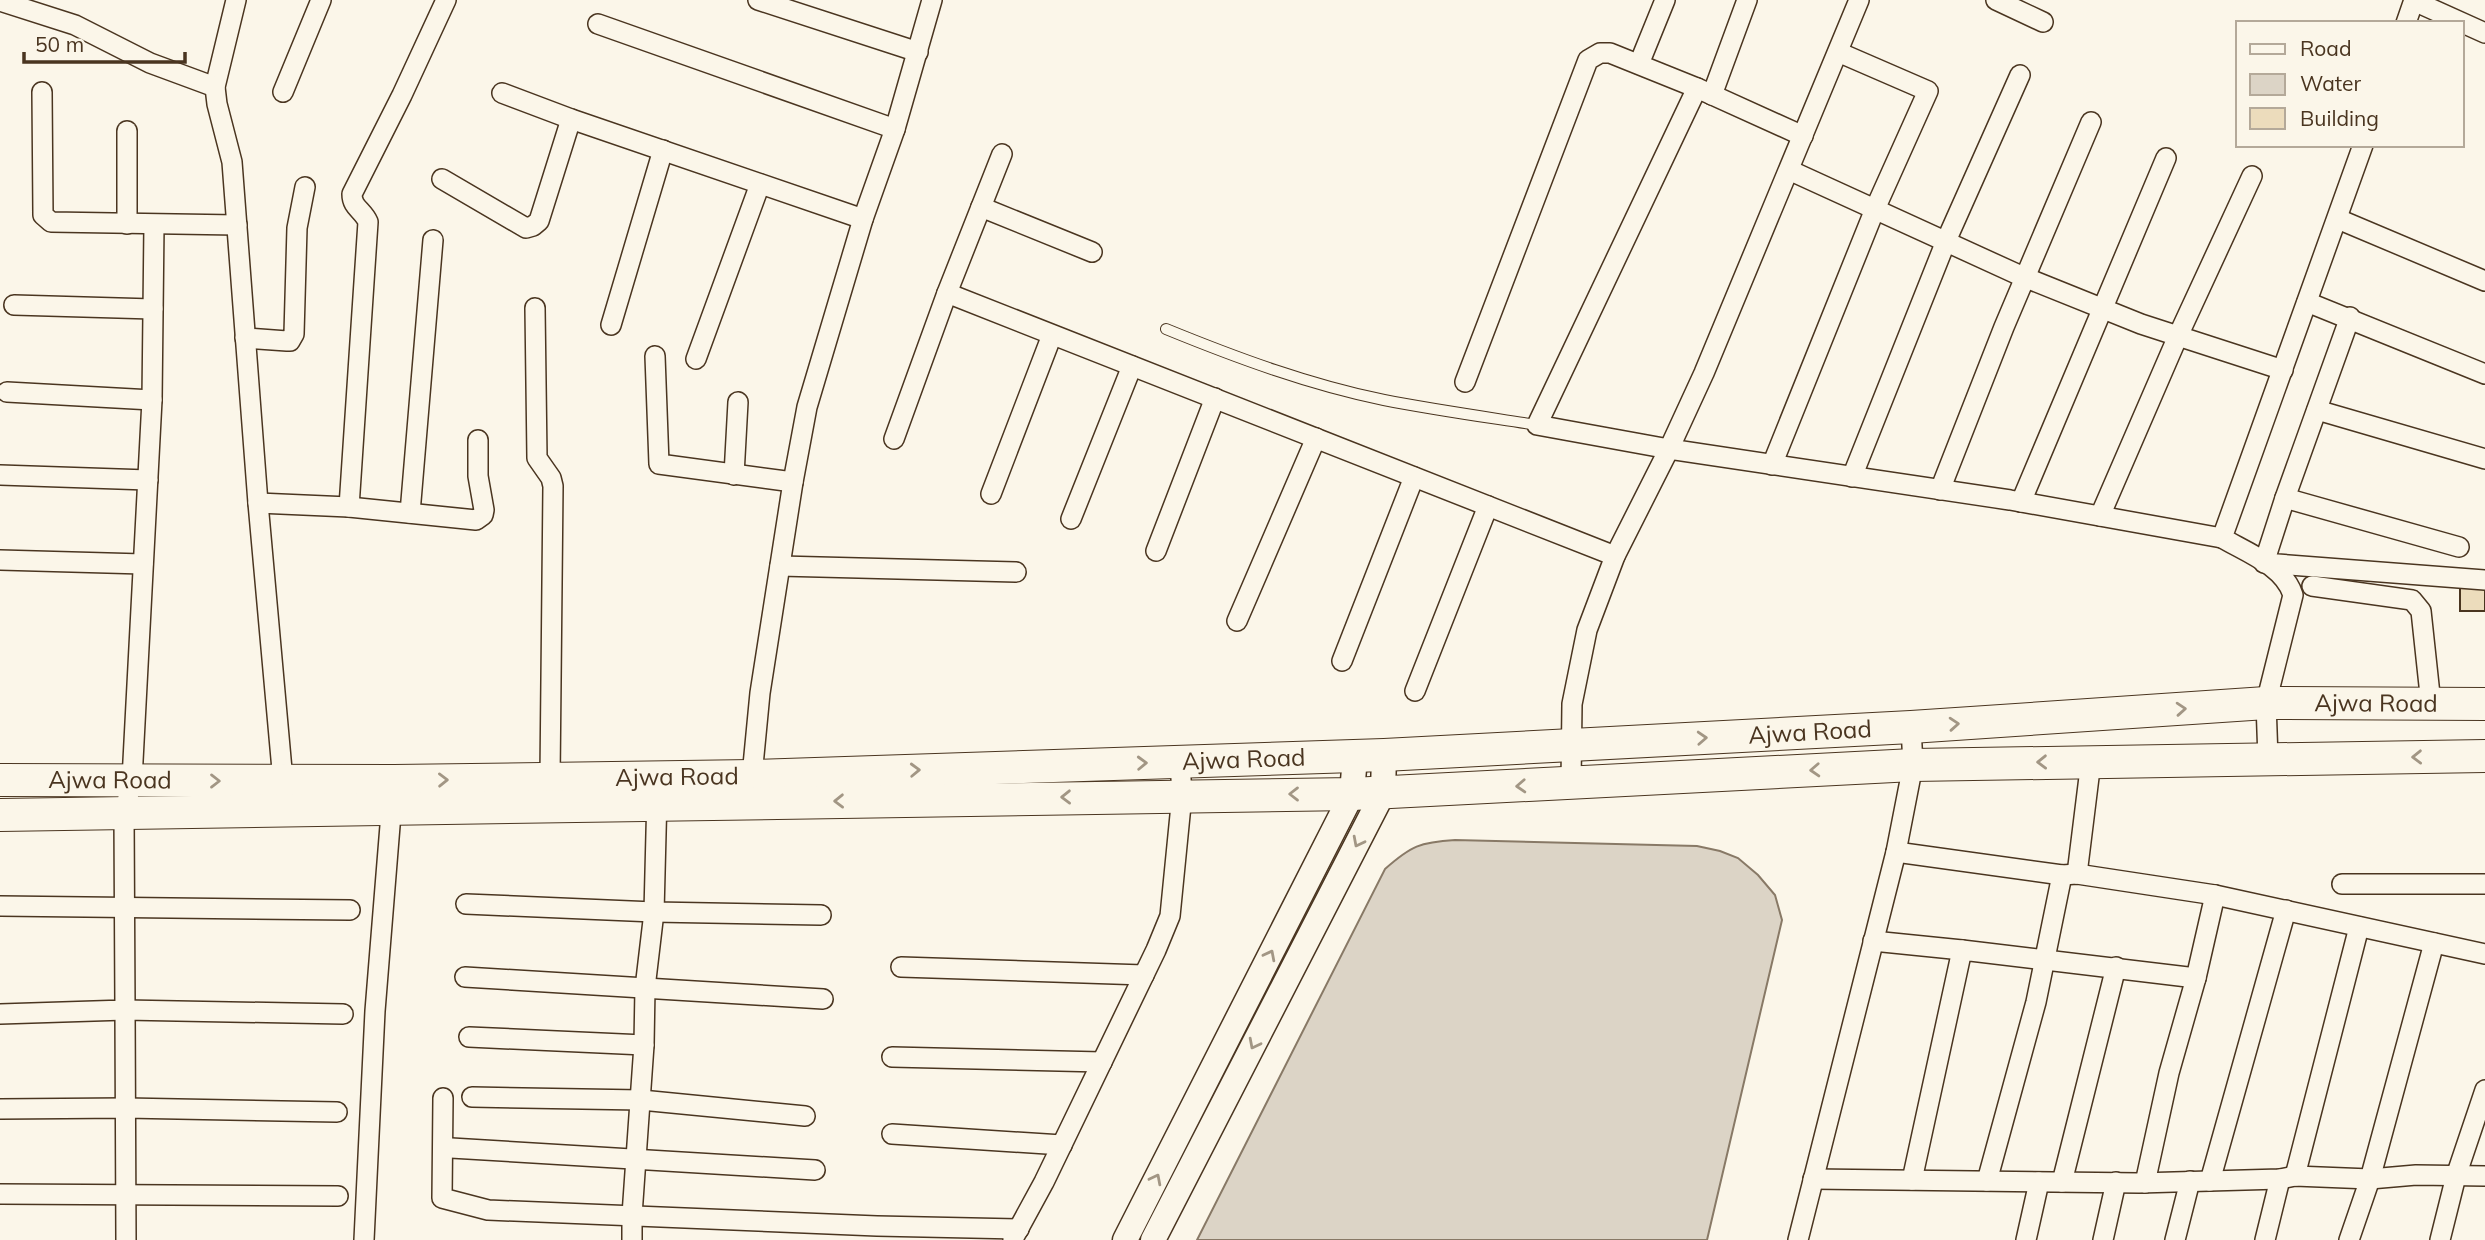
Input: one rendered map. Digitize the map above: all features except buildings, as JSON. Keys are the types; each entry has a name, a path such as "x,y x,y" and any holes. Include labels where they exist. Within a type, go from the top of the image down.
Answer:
{"main road":[{"name":"Ajwa Road","path":"0,816 124,815 393,796 550,778 658,791 752,776 1369,756 1911,727 2266,704 2485,704"},
{"name":"Ajwa Road","path":"0,780 283,781 393,796 658,791 1352,794 1913,765 2485,756"}],"street":[{"path":"236,0 215,87 232,162 283,781"},
{"path":"283,92 321,0"},
{"path":"349,507 368,222 354,205 352,194 446,0"},
{"path":"758,0 918,52"},
{"path":"752,776 760,693 807,407 863,219 895,129 932,0"},
{"path":"1639,64 1665,0"},
{"path":"1747,0 1537,425 1669,449 2021,502 2222,538 2264,563 2289,583 2293,594 2266,704 2268,759"},
{"path":"1571,783 1572,704 1587,630 1615,556 1704,373 1859,0"},
{"path":"1996,0 2043,22"},
{"path":"0,1 75,25 150,63 215,87"},
{"path":"2407,21 2414,1 2458,21"},
{"path":"598,24 895,129"},
{"path":"2464,24 2485,33"},
{"path":"1772,465 1875,209 1928,90 1838,52"},
{"path":"1465,382 1588,60 1600,53 1610,53 1803,135"},
{"path":"1852,477 1946,241 2020,75"},
{"path":"42,92 43,215 51,222 237,225"},
{"path":"502,93 571,120 863,219"},
{"path":"442,179 526,228 533,226 539,221 571,120"},
{"path":"1940,490 2004,327 2091,122"},
{"path":"127,131 127,225"},
{"path":"2222,538 2362,147"},
{"path":"611,325 663,150"},
{"path":"894,439 947,293 1002,154"},
{"path":"2021,502 2166,158"},
{"path":"1788,170 2027,278 2178,336 2283,370"},
{"path":"2100,516 2178,336 2252,176"},
{"path":"696,359 760,184"},
{"path":"245,338 287,341 295,334 297,228 305,187"},
{"path":"981,207 1092,252"},
{"path":"2337,219 2485,281"},
{"path":"126,1240 124,815 132,780 148,480 152,400 154,225"},
{"path":"410,513 433,240"},
{"path":"947,293 1615,556"},
{"path":"2308,302 2485,374"},
{"path":"14,305 153,309"},
{"path":"535,308 537,458 551,478 553,486 550,778"},
{"path":"2264,563 2284,498 2350,317"},
{"path":"991,494 1052,335"},
{"path":"655,356 659,464 793,482"},
{"path":"1071,519 1132,366"},
{"path":"7,392 152,400"},
{"path":"1156,551 1215,398"},
{"path":"734,475 738,402"},
{"path":"2316,410 2485,459"},
{"path":"1237,621 1316,438"},
{"path":"258,503 349,507 476,520 484,510 478,476 478,440"},
{"path":"0,475 148,480"},
{"path":"1342,661 1414,477"},
{"path":"2284,498 2459,547"},
{"path":"1415,691 1488,506"},
{"path":"0,559 143,564"},
{"path":"2264,563 2485,580"},
{"path":"780,566 1016,572"},
{"path":"2312,586 2412,600 2421,611 2431,704"},
{"path":"1798,1240 1896,852 1913,765 1911,727"},
{"path":"1153,1240 1383,793 1369,756"},
{"path":"1125,1240 1369,756"},
{"path":"1987,1181 2070,875 2091,761"},
{"path":"443,1098 442,1198 488,1210 1016,1234 1062,1145 1170,916 1182,795 1180,762"},
{"path":"632,1240 645,1045 645,988 654,912 658,791"},
{"path":"364,1240 375,1011 393,796"},
{"path":"1896,852 2216,895 2485,954"},
{"path":"2342,884 2485,884"},
{"path":"2145,1182 2169,1073 2216,895"},
{"path":"466,904 654,912 821,915"},
{"path":"0,906 350,910"},
{"path":"2210,1181 2286,910"},
{"path":"2265,1240 2288,1177 2359,927"},
{"path":"1873,941 2196,978"},
{"path":"2349,1240 2370,1179 2434,943"},
{"path":"1912,1180 1962,950"},
{"path":"901,967 1144,975"},
{"path":"2062,1182 2116,967"},
{"path":"465,977 823,999"},
{"path":"0,1014 125,1010 343,1014"},
{"path":"469,1037 645,1045"},
{"path":"892,1057 1102,1062"},
{"path":"2440,1240 2456,1176 2485,1090"},
{"path":"472,1097 641,1101 805,1116"},
{"path":"0,1109 126,1108 337,1112"},
{"path":"892,1134 1062,1145"},
{"path":"451,1148 815,1170"},
{"path":"1813,1179 2145,1182 2288,1177 2370,1179 2416,1175 2485,1176"},
{"path":"2175,1240 2190,1181"},
{"path":"2026,1240 2039,1182"},
{"path":"2103,1240 2116,1182"},
{"path":"0,1194 338,1196"}],"lane":[{"path":"1166,329 1219,351 1293,376 1382,400 1537,425"}],"water":[{"path":"1455,840 1697,846 1738,858 1758,875 1775,895 1782,920 1707,1240 1197,1240 1385,869 1417,847"}]}
